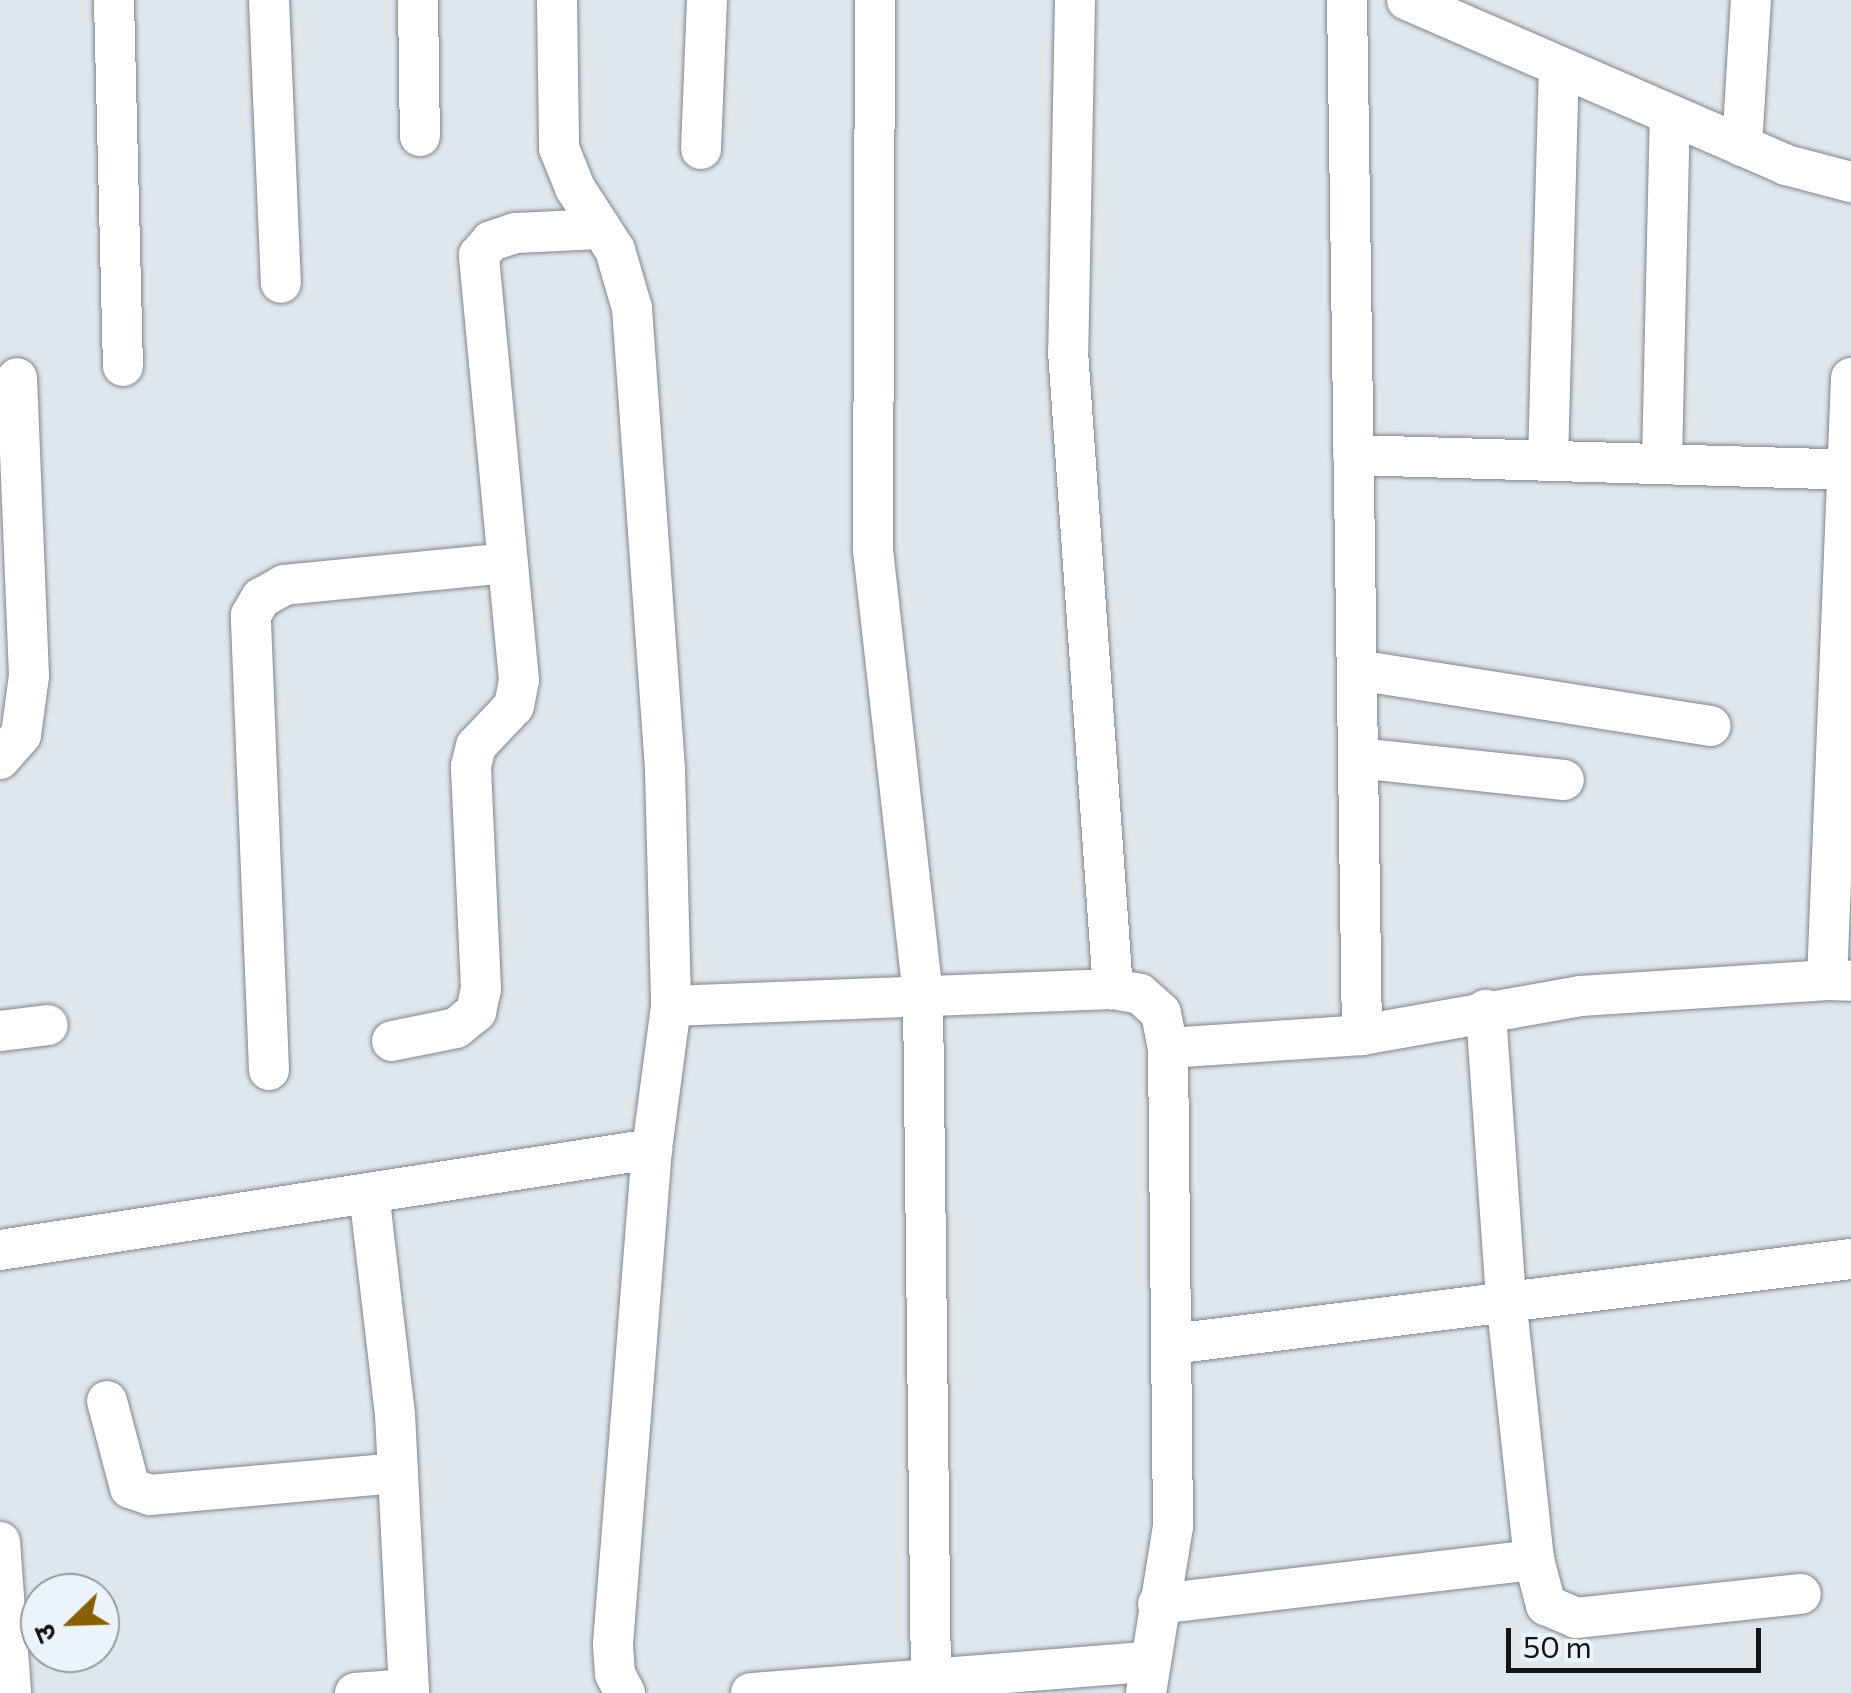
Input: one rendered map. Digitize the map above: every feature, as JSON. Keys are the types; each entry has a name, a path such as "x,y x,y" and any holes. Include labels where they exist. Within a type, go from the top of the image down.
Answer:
{"street":[{"path":"114,0 123,366"},
{"path":"269,0 281,283"},
{"path":"418,0 420,136"},
{"path":"557,0 559,148 602,229 632,308 665,770 671,1006 652,1148 613,1644 615,1674 626,1693"},
{"path":"701,148 707,0"},
{"path":"875,0 873,550 923,998 932,1678"},
{"path":"1075,0 1068,351 1113,988"},
{"path":"1347,0 1362,1034"},
{"path":"1742,146 1752,0"},
{"path":"1414,2 1742,146 1851,182"},
{"path":"1548,459 1560,66"},
{"path":"1662,462 1670,115"},
{"path":"392,1041 456,1028 469,1021 479,1000 471,766 476,746 514,706 519,680 479,255 491,241 515,233 602,229"},
{"path":"0,759 21,735 29,676 11,504 17,378"},
{"path":"1168,1048 1362,1034 1486,1010 1677,986 1839,981 1851,378"},
{"path":"1354,455 1848,470"},
{"path":"268,1070 251,615 260,598 284,586 507,563"},
{"path":"1357,670 1711,726"},
{"path":"1358,758 1564,780"},
{"path":"671,1006 1113,988 1140,994 1161,1013 1168,1048 1173,1526 1146,1678 932,1678 751,1693"},
{"path":"1486,1010 1506,1299 1534,1560 1546,1605 1576,1618 1801,1594"},
{"path":"0,1031 48,1025"},
{"path":"0,1250 652,1148"},
{"path":"355,1693 409,1691 398,1474 369,1193"},
{"path":"1172,1344 1506,1299 1851,1259"},
{"path":"107,1401 130,1488 150,1495 398,1474"},
{"path":"0,1542 11,1693"},
{"path":"1158,1604 1534,1560"}]}
